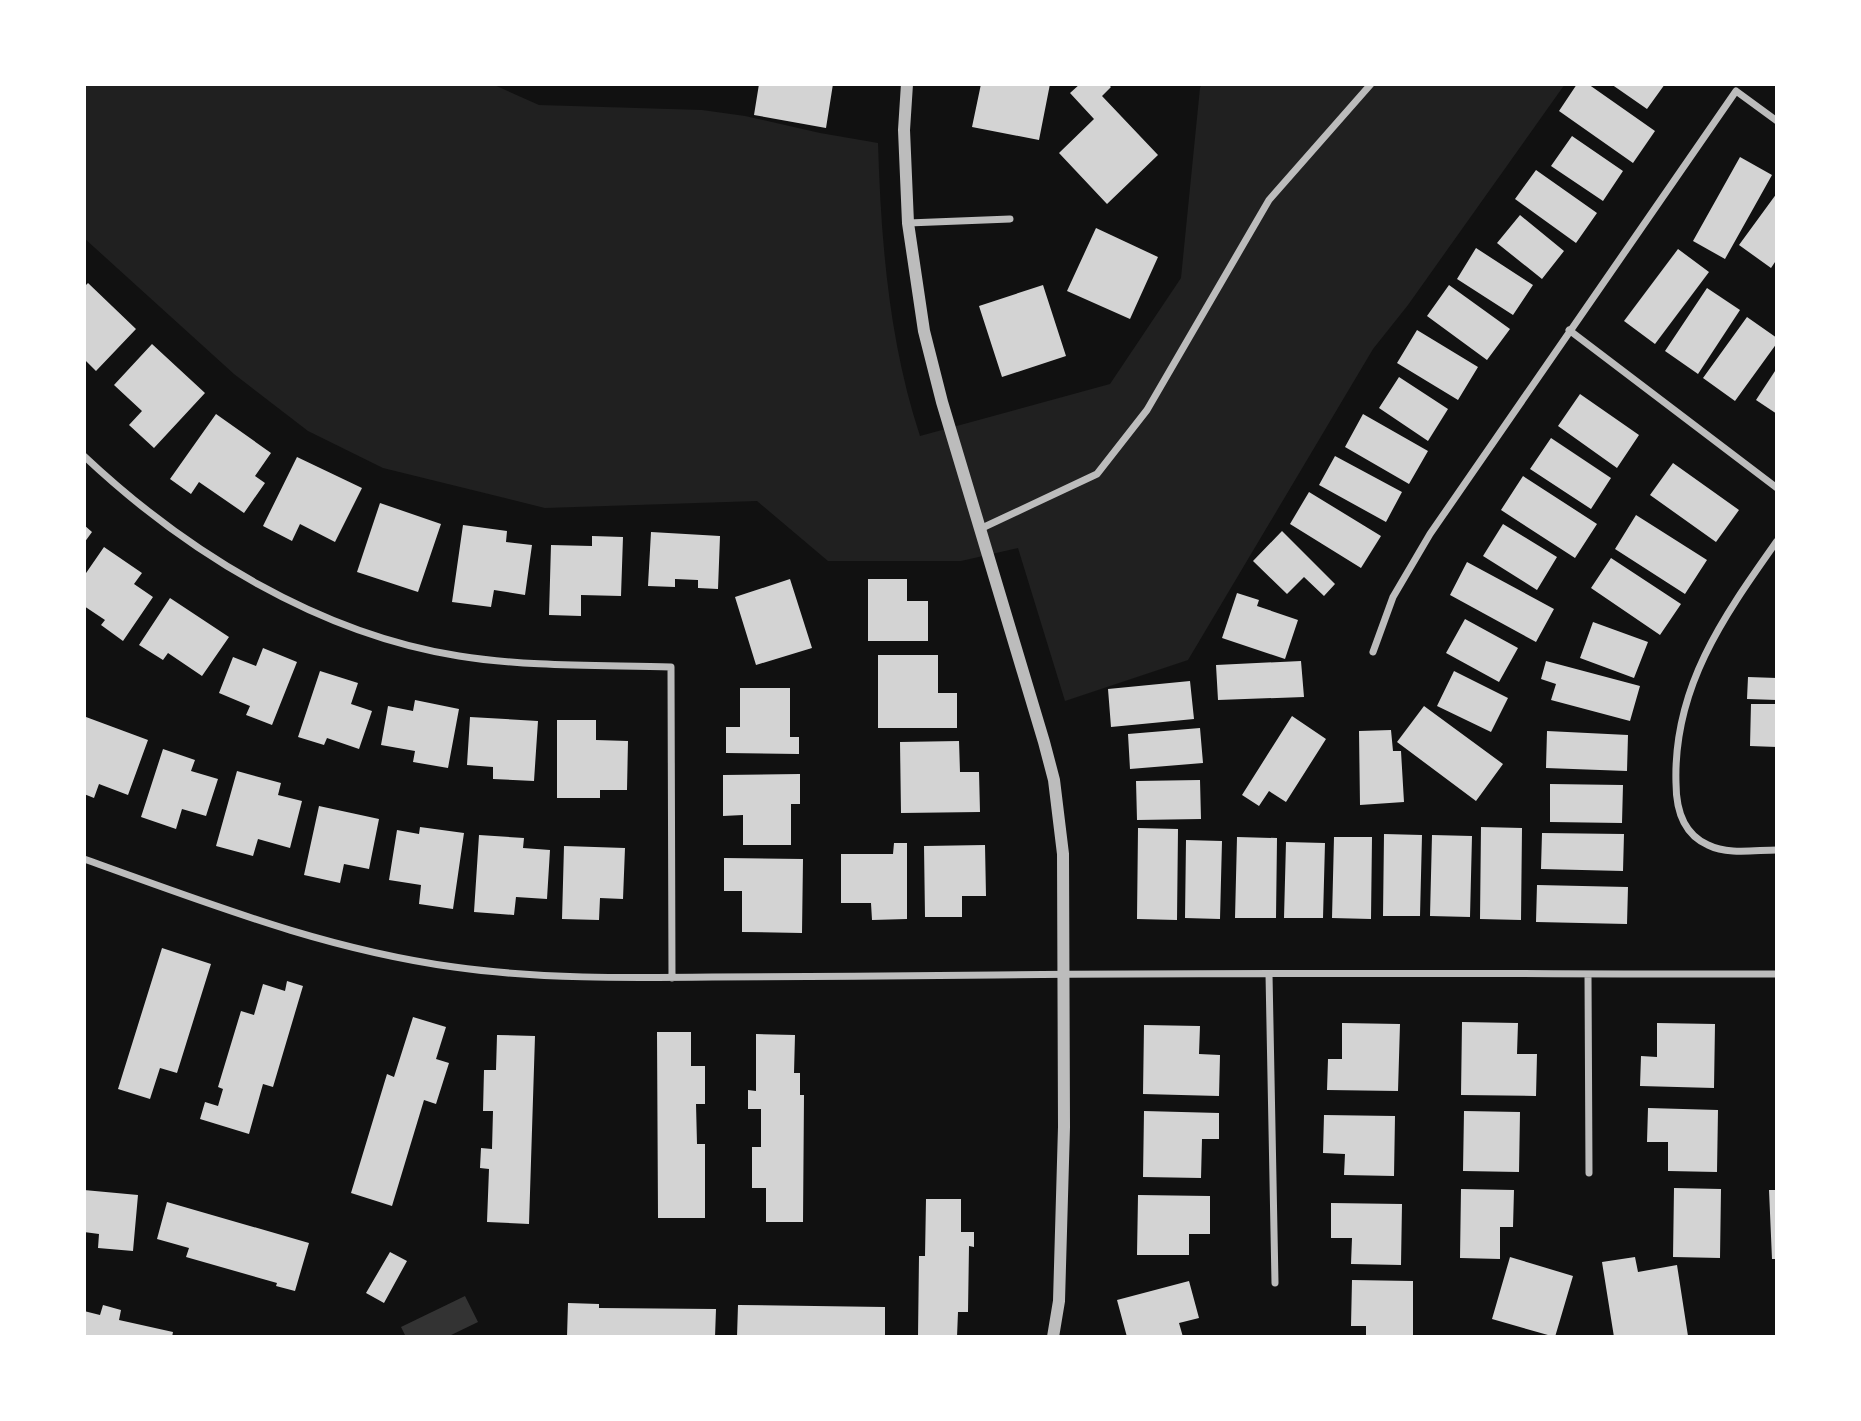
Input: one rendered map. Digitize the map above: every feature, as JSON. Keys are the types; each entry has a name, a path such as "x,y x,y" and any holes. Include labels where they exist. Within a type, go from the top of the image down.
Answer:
{"street":[{"path":"907,84 904,130 908,223 924,331 946,413 1032,697 1054,780 1063,854 1064,1128 1060,1287 1053,1337"},
{"path":"982,528 1097,474 1147,410 1269,200 1371,84"},
{"path":"1373,652 1393,597 1430,534 1736,91 1777,121"},
{"path":"908,223 1010,219"},
{"path":"1569,330 1777,488"},
{"path":"84,456 121,491 240,575 293,602 360,629 458,656 529,663 671,667 672,978"},
{"path":"1777,541 1745,586 1704,654 1680,721 1675,755 1676,804 1692,835 1707,845 1723,850 1777,850"},
{"path":"84,859 288,931 369,952 453,967 504,972 594,978 1064,974 1777,974"},
{"path":"1269,974 1275,1283"},
{"path":"1588,974 1589,1173"}],"shaded area":[{"path":"84,84 492,84 539,105 702,110 878,143 888,291 901,364 920,436 1110,384 1181,278 1202,84 1565,84 1408,305 1373,349 1188,660 1065,701 1018,548 961,561 828,561 757,501 545,508 383,468 308,431 234,374 84,238"},
{"path":"465,1296 478,1322 447,1337 406,1337 401,1327"}],"building":[{"path":"759,84 833,84 826,128 754,115"},
{"path":"981,84 1050,84 1039,140 972,127"},
{"path":"1080,84 1108,84 1111,87 1102,96 1158,155 1107,204 1059,153 1094,119 1070,93"},
{"path":"1577,84 1588,84 1655,131 1633,163 1559,111"},
{"path":"1611,84 1665,84 1647,109"},
{"path":"1572,136 1623,171 1603,201 1551,166"},
{"path":"1740,157 1772,175 1725,259 1693,241"},
{"path":"1536,170 1597,213 1576,243 1515,199"},
{"path":"1777,193 1777,259 1771,268 1739,245"},
{"path":"1520,215 1564,251 1542,279 1497,243"},
{"path":"1096,228 1158,257 1130,319 1067,291"},
{"path":"1476,248 1533,285 1513,315 1457,279"},
{"path":"1678,249 1709,272 1655,344 1624,321"},
{"path":"88,283 136,329 96,371 84,359 84,287"},
{"path":"1043,285 1066,356 1002,377 979,306"},
{"path":"1449,285 1510,329 1487,360 1427,316"},
{"path":"1707,288 1740,310 1698,374 1665,351"},
{"path":"1747,317 1777,338 1777,343 1735,401 1703,378"},
{"path":"1417,330 1478,367 1458,400 1397,363"},
{"path":"152,344 205,393 154,448 129,425 142,411 114,385"},
{"path":"1777,368 1777,414 1756,400"},
{"path":"1399,377 1448,409 1428,441 1379,408"},
{"path":"1580,394 1639,435 1617,468 1558,426"},
{"path":"216,414 271,453 255,476 265,483 244,513 199,482 191,494 170,479"},
{"path":"1363,414 1428,451 1409,484 1345,447"},
{"path":"1551,438 1611,478 1591,509 1530,469"},
{"path":"1335,456 1402,492 1386,522 1319,485"},
{"path":"297,457 362,488 335,542 300,524 292,541 263,526"},
{"path":"1673,463 1739,510 1716,542 1650,495"},
{"path":"1523,476 1597,524 1575,558 1501,510"},
{"path":"1309,492 1381,536 1361,568 1290,524"},
{"path":"380,503 441,524 418,592 357,572"},
{"path":"1636,515 1707,560 1685,594 1615,549"},
{"path":"1503,524 1557,557 1537,590 1483,556"},
{"path":"84,525 92,532 84,543"},
{"path":"463,525 507,531 506,542 532,545 525,595 494,590 491,607 452,602"},
{"path":"1282,531 1335,584 1324,596 1304,577 1287,594 1253,561"},
{"path":"651,532 720,536 718,589 698,588 698,580 675,579 675,587 648,586"},
{"path":"592,536 623,537 621,596 581,595 581,616 549,615 551,545 592,546"},
{"path":"104,547 142,573 134,584 153,597 123,641 101,625 105,620 84,606 84,576"},
{"path":"1611,558 1681,604 1660,635 1591,588"},
{"path":"1467,562 1554,609 1536,642 1450,595"},
{"path":"790,579 812,648 756,665 735,597"},
{"path":"868,579 907,579 907,601 928,601 928,641 868,641"},
{"path":"1237,593 1259,600 1257,606 1298,620 1285,659 1222,638"},
{"path":"170,598 229,637 202,676 168,653 163,660 139,645"},
{"path":"1465,619 1518,648 1499,682 1446,653"},
{"path":"1593,622 1648,642 1634,678 1580,658"},
{"path":"263,648 297,662 272,725 246,715 250,706 219,693 233,657 256,666"},
{"path":"878,655 938,655 938,693 957,693 957,728 878,728"},
{"path":"1301,661 1304,697 1218,700 1216,665"},
{"path":"1546,661 1640,686 1630,721 1551,700 1556,684 1541,679"},
{"path":"320,671 358,683 351,704 372,711 359,749 327,738 324,745 298,737"},
{"path":"1454,671 1508,698 1491,732 1437,706"},
{"path":"1748,677 1777,678 1777,700 1747,699"},
{"path":"1190,681 1194,719 1111,727 1108,689"},
{"path":"740,688 790,688 790,737 799,737 799,754 726,753 726,727 740,727"},
{"path":"415,700 459,709 448,768 413,762 415,751 381,745 388,706 413,711"},
{"path":"1751,704 1775,704 1777,747 1750,746"},
{"path":"1424,706 1503,764 1476,801 1397,742"},
{"path":"1292,716 1326,739 1286,802 1269,791 1259,806 1242,795"},
{"path":"86,717 148,740 128,795 99,784 94,798 84,794"},
{"path":"470,717 538,721 534,781 493,779 493,767 467,765"},
{"path":"557,720 596,720 596,740 628,741 627,790 600,790 600,798 557,798"},
{"path":"1200,728 1203,763 1130,769 1128,734"},
{"path":"1391,730 1393,751 1401,751 1404,802 1360,805 1359,731"},
{"path":"1547,731 1628,735 1627,771 1546,768"},
{"path":"959,741 960,772 979,772 980,812 901,813 900,742"},
{"path":"163,749 195,760 191,771 218,779 206,816 182,809 176,829 141,817"},
{"path":"237,771 281,783 278,795 302,801 290,848 258,839 253,856 216,846"},
{"path":"800,774 800,804 791,804 791,845 743,845 743,815 723,816 723,775"},
{"path":"1200,780 1201,819 1137,820 1136,781"},
{"path":"1550,784 1623,785 1622,823 1550,822"},
{"path":"319,806 379,819 369,869 344,864 340,883 304,875"},
{"path":"420,827 464,833 453,909 419,904 421,885 389,880 397,830 419,834"},
{"path":"1481,827 1522,828 1521,920 1480,919"},
{"path":"1138,828 1178,829 1177,920 1137,919"},
{"path":"1542,833 1624,834 1623,871 1541,869"},
{"path":"1384,834 1422,835 1420,916 1383,916"},
{"path":"479,835 524,838 523,848 550,850 547,899 516,897 514,915 474,912"},
{"path":"1432,835 1472,836 1470,917 1430,916"},
{"path":"1237,837 1277,838 1276,918 1235,918"},
{"path":"1334,837 1372,837 1371,919 1332,918"},
{"path":"1186,840 1222,841 1220,919 1185,918"},
{"path":"1286,842 1325,843 1323,918 1284,918"},
{"path":"894,843 907,843 907,919 872,920 871,903 841,903 841,854 893,854"},
{"path":"985,845 986,896 962,896 962,917 925,917 924,846"},
{"path":"564,846 625,848 623,899 600,898 599,920 562,919"},
{"path":"724,858 803,859 802,933 742,932 742,891 724,891"},
{"path":"1537,885 1628,887 1627,924 1536,922"},
{"path":"162,948 211,964 177,1073 160,1068 150,1099 118,1089"},
{"path":"287,981 303,986 273,1087 263,1084 249,1134 200,1119 205,1102 218,1106 223,1089 218,1087 241,1011 254,1015 263,984 285,991"},
{"path":"413,1017 446,1027 436,1059 449,1063 436,1104 424,1100 392,1206 351,1193 387,1074 394,1077"},
{"path":"1462,1022 1518,1023 1517,1054 1537,1054 1536,1096 1461,1095"},
{"path":"1342,1023 1400,1024 1398,1091 1327,1090 1328,1059 1342,1059"},
{"path":"1657,1023 1715,1024 1714,1088 1640,1086 1641,1056 1657,1057"},
{"path":"1144,1025 1200,1026 1199,1054 1220,1055 1219,1096 1143,1094"},
{"path":"657,1032 691,1032 691,1066 705,1066 705,1104 696,1104 697,1144 705,1144 705,1218 658,1218"},
{"path":"756,1034 795,1035 794,1073 800,1073 800,1095 804,1095 803,1222 766,1222 766,1188 752,1188 752,1147 761,1147 761,1109 748,1109 748,1090 756,1091"},
{"path":"497,1035 535,1036 529,1224 487,1222 489,1169 480,1168 481,1148 492,1149 493,1111 483,1111 484,1070 496,1070"},
{"path":"1648,1108 1718,1110 1717,1172 1668,1171 1668,1142 1647,1142"},
{"path":"1144,1111 1219,1113 1219,1139 1202,1139 1201,1178 1143,1177"},
{"path":"1464,1111 1520,1112 1519,1172 1463,1171"},
{"path":"1324,1115 1395,1116 1394,1176 1344,1175 1345,1154 1323,1153"},
{"path":"1674,1188 1721,1189 1720,1258 1673,1257"},
{"path":"1461,1189 1514,1190 1513,1227 1500,1227 1500,1259 1460,1258"},
{"path":"84,1190 138,1195 133,1251 98,1248 99,1234 84,1232"},
{"path":"1769,1190 1777,1190 1777,1259 1772,1259"},
{"path":"1138,1195 1210,1196 1210,1234 1189,1234 1189,1255 1137,1255"},
{"path":"926,1199 961,1199 961,1232 974,1232 974,1247 969,1246 968,1312 958,1312 957,1337 918,1337 919,1256 925,1256"},
{"path":"167,1202 309,1243 295,1291 276,1286 277,1283 186,1257 189,1248 157,1239"},
{"path":"1331,1203 1402,1204 1401,1265 1351,1264 1352,1238 1331,1238"},
{"path":"390,1252 407,1261 384,1303 366,1293"},
{"path":"1510,1257 1573,1276 1555,1337 1492,1319"},
{"path":"1635,1257 1638,1272 1677,1265 1688,1336 1614,1337 1602,1262"},
{"path":"1352,1280 1413,1281 1413,1337 1366,1337 1366,1326 1351,1326"},
{"path":"1189,1281 1199,1318 1179,1323 1183,1337 1127,1337 1117,1300"},
{"path":"568,1303 599,1304 599,1308 716,1309 715,1337 567,1337"},
{"path":"103,1305 121,1310 119,1320 173,1332 172,1337 84,1337 84,1311 100,1315"},
{"path":"738,1305 885,1307 885,1337 737,1337"}]}
